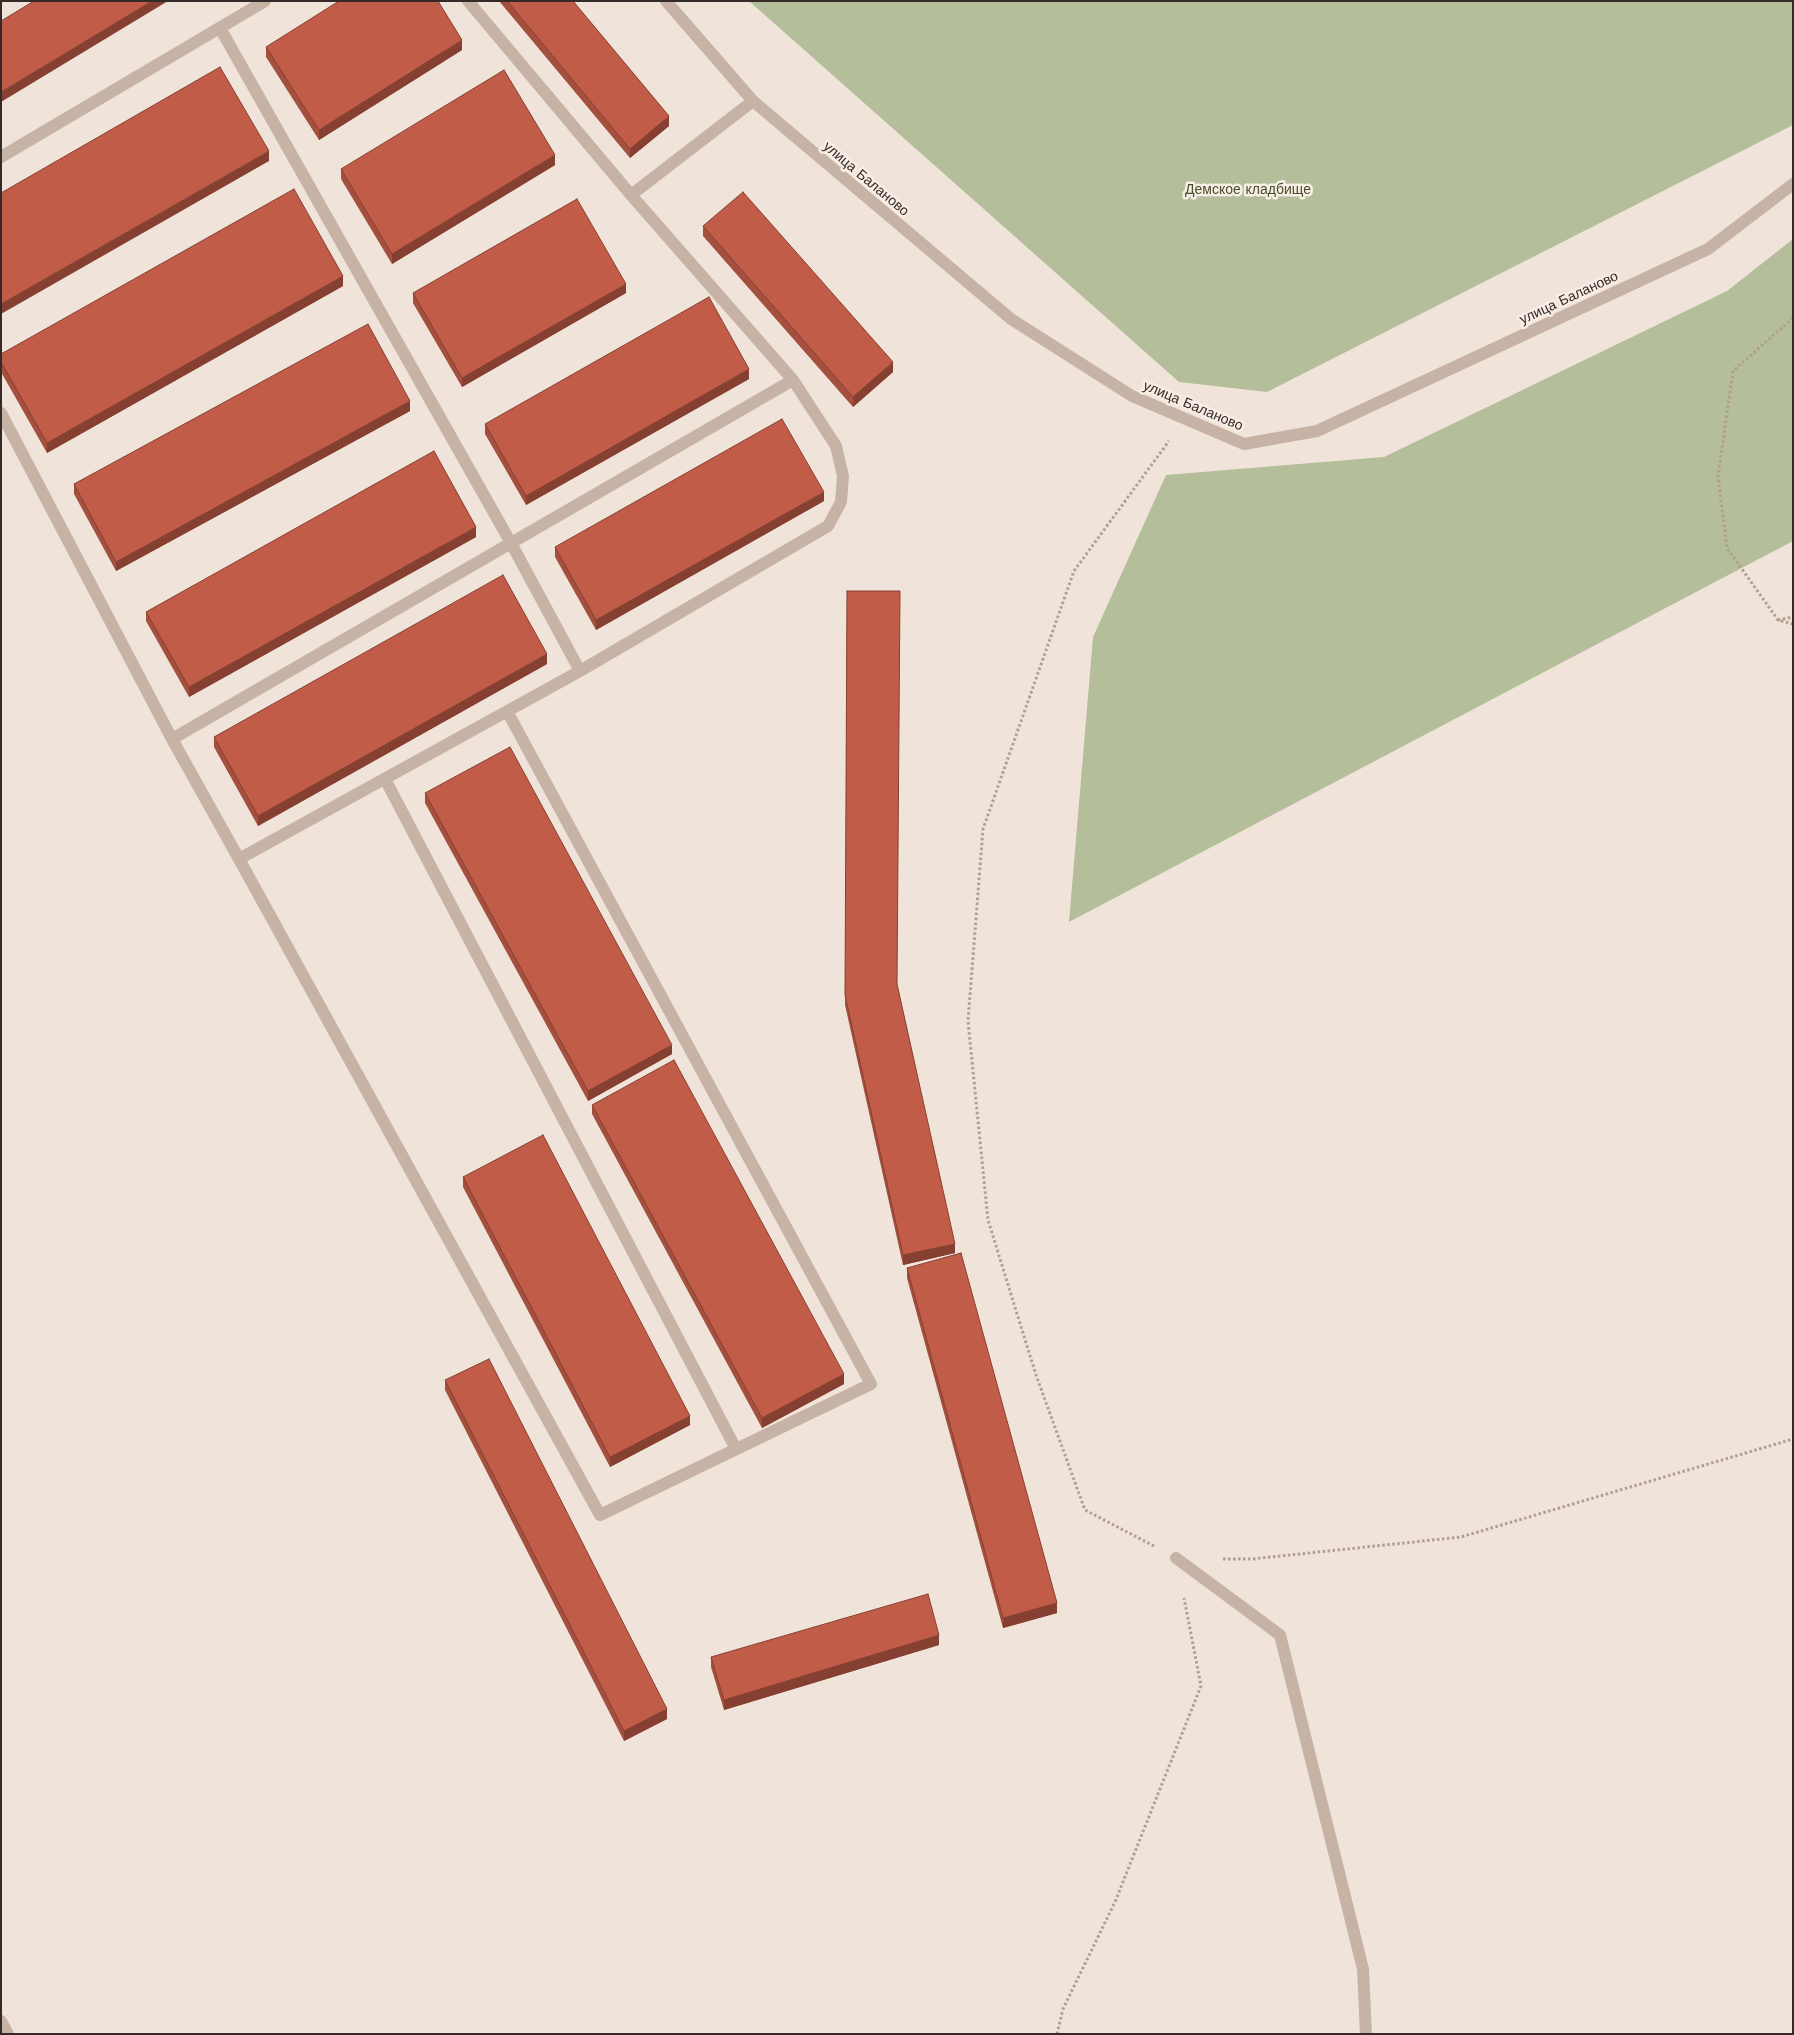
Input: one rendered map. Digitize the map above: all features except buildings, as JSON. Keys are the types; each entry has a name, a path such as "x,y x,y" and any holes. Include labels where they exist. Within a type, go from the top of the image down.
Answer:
{"street":[{"path":"1,157 265,1"},
{"path":"240,859 580,671 828,526 841,502 843,476 836,446 793,380 631,195 468,1"},
{"name":"улица Баланово","path":"666,1 753,101 1010,319 1132,396 1244,444 1317,431 1708,249 1793,184"},
{"path":"220,28 511,543 580,671"},
{"path":"631,195 753,101"},
{"path":"172,738 793,380"},
{"path":"1,413 172,738 600,1515 871,1384 506,712"},
{"path":"386,779 736,1449"},
{"path":"1176,1558 1280,1635 1363,1968 1366,2034"},
{"path":"1,2022 8,2034"}],"path":[{"path":"1793,318 1733,371 1718,476 1727,548 1778,620 1793,624"},
{"path":"1186,419 1074,571 982,828 968,1021 988,1220 1036,1375 1085,1510 1176,1558 1252,1559 1461,1537 1793,1439"},
{"path":"1778,620 1793,617"},
{"path":"1057,2034 1064,2009 1116,1902 1202,1686 1176,1558"}],"green space":[{"name":"Демское кладбище","path":"749,1 1793,1 1793,125 1267,392 1179,382"},
{"path":"1793,239 1793,541 1069,922 1093,637 1166,475 1384,457 1727,291"}]}
